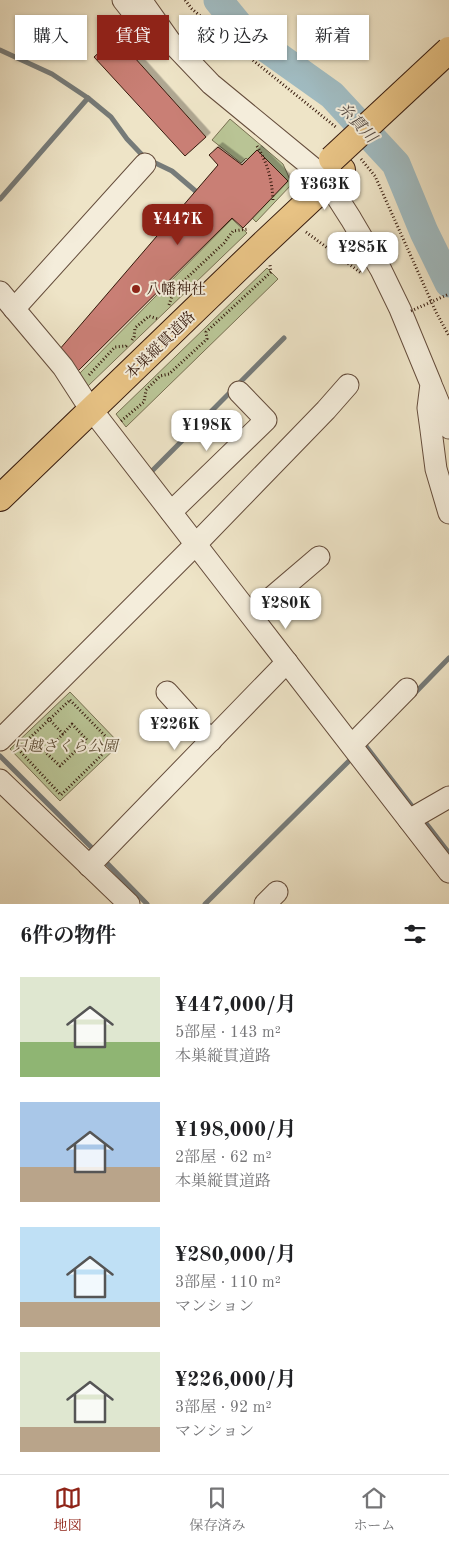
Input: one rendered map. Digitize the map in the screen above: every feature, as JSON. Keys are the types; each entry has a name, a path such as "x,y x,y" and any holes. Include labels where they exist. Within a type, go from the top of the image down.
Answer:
{"main road":[{"path":"330,171 449,50"},
{"path":"330,171 449,70"},
{"name":"本巣縦貫道路","path":"0,482 85,399 257,241 330,171"},
{"name":"本巣縦貫道路","path":"0,498 85,399"}],"street":[{"path":"123,0 150,34 170,41"},
{"path":"141,0 170,41 211,84 330,171 400,309 449,428"},
{"path":"145,164 5,301 63,367 109,432 449,872"},
{"path":"431,384 428,408 436,469 449,513"},
{"path":"0,740 43,712 196,544 348,385"},
{"path":"171,512 266,420 239,392"},
{"path":"251,615 319,558"},
{"path":"89,866 287,662"},
{"path":"352,745 407,689"},
{"path":"167,692 211,741"},
{"path":"0,780 129,904"},
{"path":"410,820 449,797"}],"path":[{"path":"254,142 266,162 270,174 273,201"},
{"path":"109,432 144,402 146,390 160,376 169,374 207,339 206,332 271,272 270,260 249,228 233,231 224,243 174,290 170,303 164,312"},
{"path":"303,230 361,274"},
{"path":"411,311 449,294"},
{"path":"85,399 115,347 126,346 134,338 135,328 148,316 159,320"},
{"path":"70,700 113,744 60,795 18,749 43,712 70,700"},
{"path":"43,712 63,734"},
{"path":"72,724 87,740 60,766 45,752 63,734 72,724"}],"green space":[{"path":"230,119 283,164 292,184 256,222 238,203 264,175 246,158 241,163 212,140"},
{"path":"232,219 247,233 88,386 79,374"},
{"path":"267,268 278,279 126,427 116,414"},
{"name":"只越さくら公園","path":"70,692 120,744 60,801 10,749"}],"building":[{"path":"97,54 97,60 137,60 206,137 185,156 94,57"},
{"name":"八幡神社","path":"218,147 242,165 257,150 288,181 243,228 232,218 77,372 59,350 218,165 209,155"}],"waterway":[{"name":"糸貫川","path":"218,0 245,33 332,95 396,164 424,232 449,283"},
{"path":"0,50 52,74 88,98 111,117 127,139 145,158 172,171 199,194"},
{"path":"0,199 88,98"},
{"path":"151,472 284,338"},
{"path":"413,695 449,658"},
{"path":"362,741 415,810"},
{"path":"0,756 97,853"},
{"path":"205,904 353,757"},
{"path":"422,818 449,853"},
{"path":"103,859 147,904"}],"place":[{"name":"八幡神社","path":"136,289"}]}
